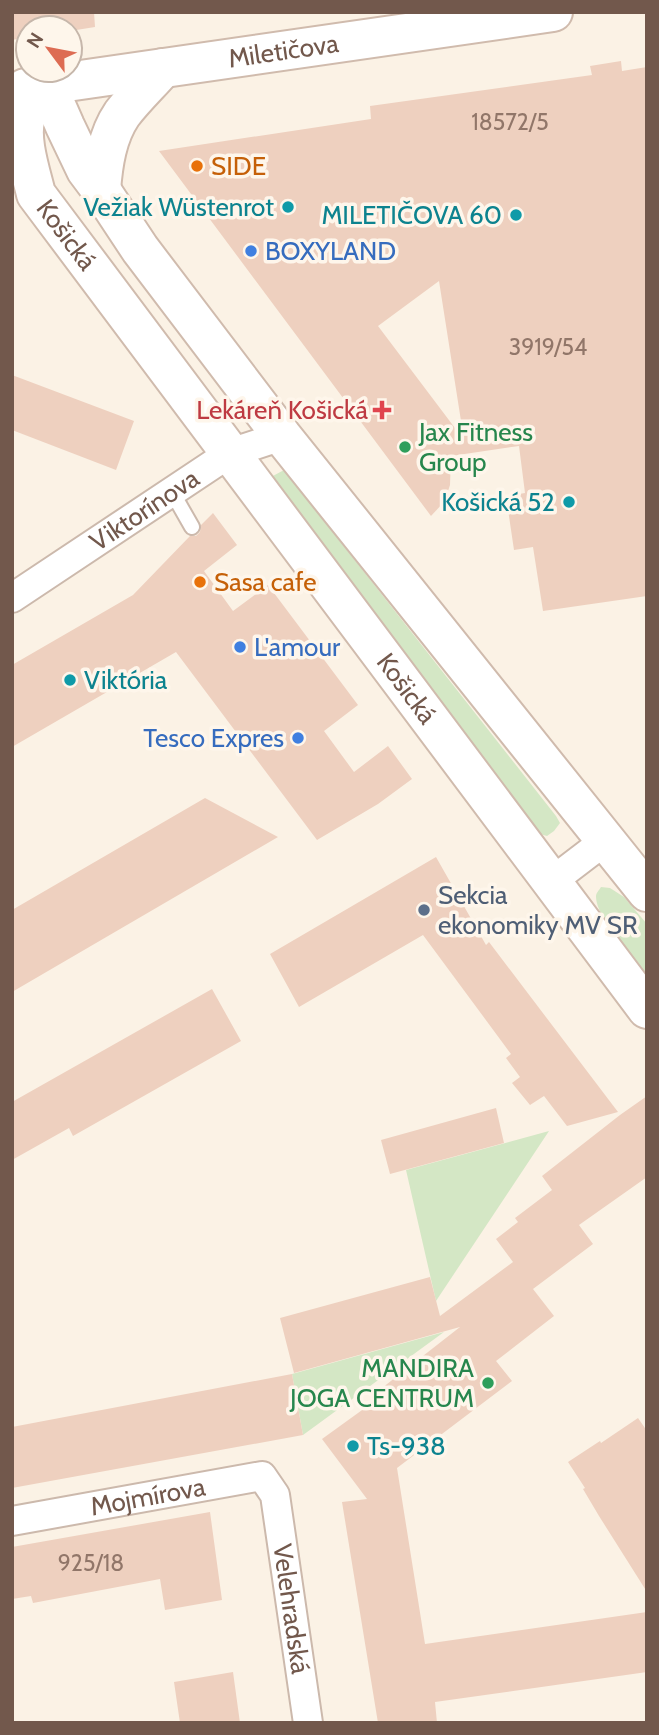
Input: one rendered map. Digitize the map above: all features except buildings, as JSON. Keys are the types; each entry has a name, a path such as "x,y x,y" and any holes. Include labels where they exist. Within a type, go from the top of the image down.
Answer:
{"street":[{"name":"Miletičova","path":"30,87 553,12"},
{"path":"101,190 102,171 113,132 122,115 163,68"},
{"name":"Košická","path":"30,87 30,108 23,132 24,183 647,1009"},
{"name":"Košická","path":"30,87 65,126 86,170 140,249 282,436 647,892"},
{"name":"Viktorínova","path":"12,597 230,453 282,436"},
{"path":"551,883 606,840"},
{"name":"Mojmírova","path":"12,1521 262,1476 275,1495"},
{"name":"Velehradská","path":"275,1495 307,1723"}],"lane":[{"path":"172,492 192,527"}],"green space":[{"path":"284,470 556,816 560,823 554,831 547,836 540,834 271,477"},
{"path":"601,887 610,888 624,897 647,924 647,978 602,916 596,897"},
{"path":"549,1131 436,1301 406,1170"},
{"path":"444,1332 303,1435 292,1374"}],"place":[{"name":"SIDE","path":"197,166"},
{"name":"Vežiak Wüstenrot","path":"288,207"},
{"name":"MILETIČOVA 60","path":"516,215"},
{"name":"BOXYLAND","path":"251,251"},
{"name":"Lekáreň Košická","path":"382,410"},
{"name":"Jax Fitness Group","path":"405,447"},
{"name":"Košická 52","path":"569,502"},
{"name":"Sasa cafe","path":"200,582"},
{"name":"L'amour","path":"240,647"},
{"name":"Viktória","path":"70,680"},
{"name":"Tesco Expres","path":"298,738"},
{"name":"Sekcia ekonomiky MV SR","path":"424,910"},
{"name":"MANDIRA JOGA CENTRUM","path":"488,1383"},
{"name":"Ts-938","path":"353,1446"}]}
